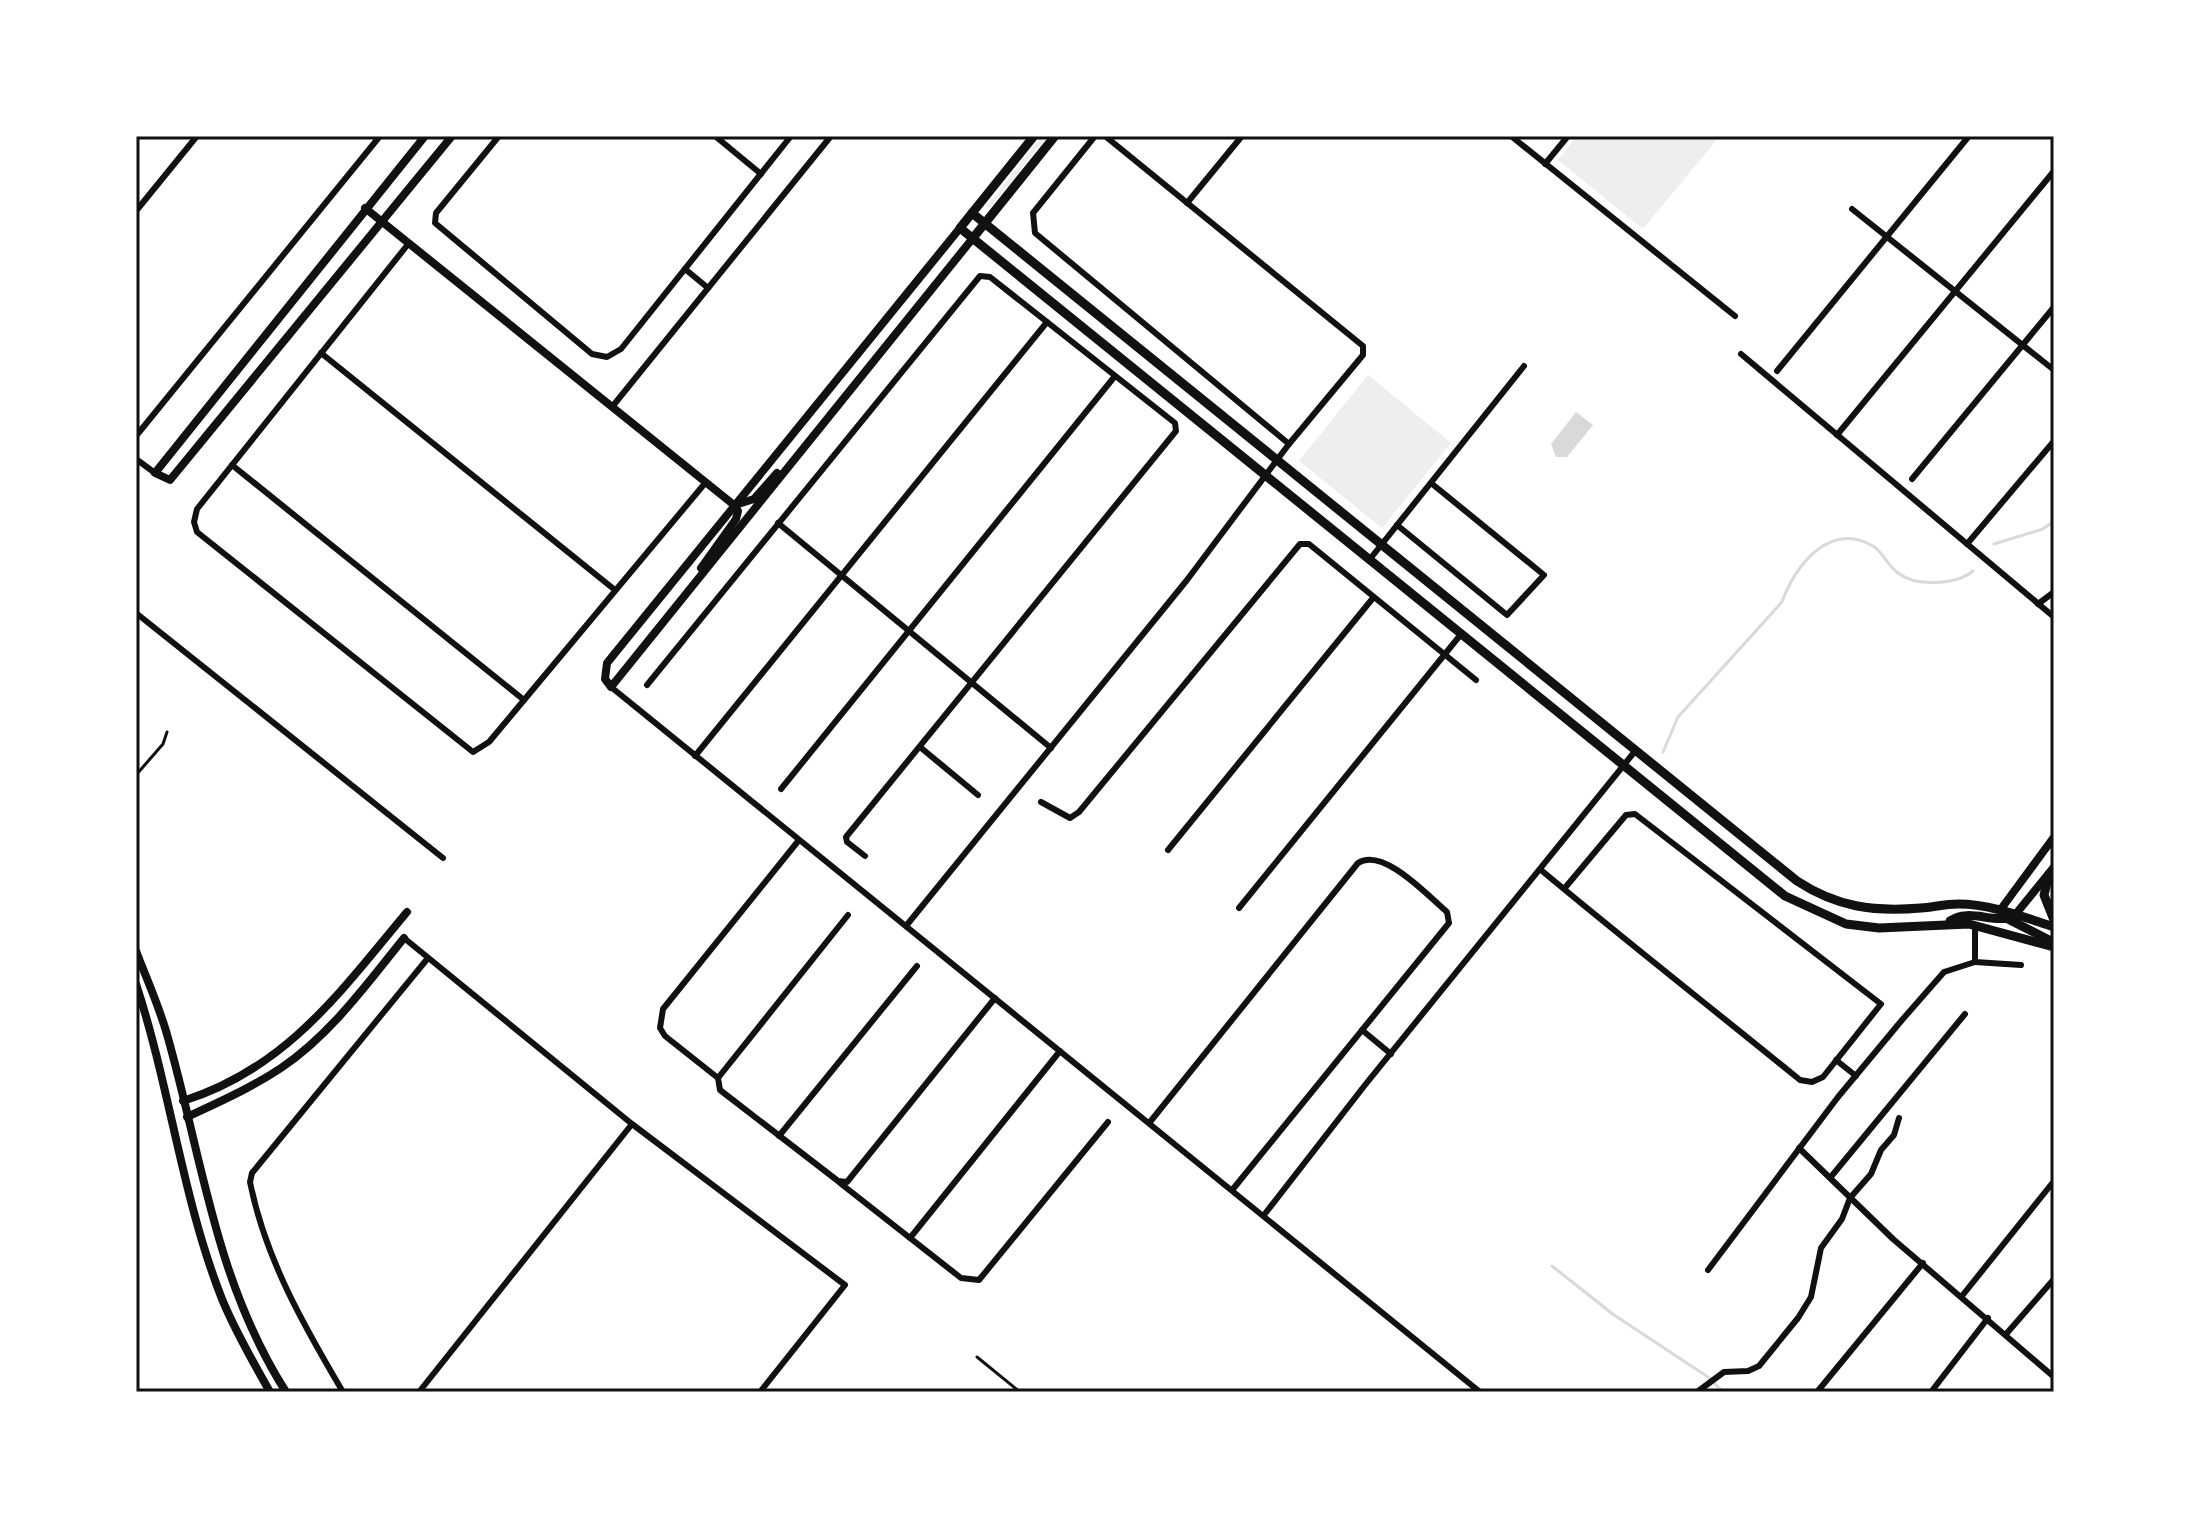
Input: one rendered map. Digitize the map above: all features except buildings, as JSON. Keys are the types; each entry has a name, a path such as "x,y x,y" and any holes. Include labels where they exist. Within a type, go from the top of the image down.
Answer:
{"main road":[{"path":"1034,136 960,228 1785,896 1815,913 1846,924 1879,928 1948,922 1975,925 2054,945"},
{"path":"973,238 1055,136"},
{"path":"972,213 1797,881 1840,904 1885,911 1957,904 2054,927"},
{"path":"2052,870 2044,895 2054,920"},
{"path":"1948,922 1967,915 2007,914 2054,945"}],"street":[{"path":"136,211 197,136"},
{"path":"136,436 380,136"},
{"path":"155,473 425,136"},
{"path":"136,459 166,481 170,480 452,136"},
{"path":"499,136 436,213 438,229 592,354 607,357 621,349 791,136"},
{"path":"715,136 761,174"},
{"path":"612,407 831,136"},
{"path":"1095,136 1033,213 1035,233 1289,444"},
{"path":"906,926 1187,580 1289,444 1363,355 1363,346 1105,136"},
{"path":"1187,203 1242,136"},
{"path":"1511,136 1735,316"},
{"path":"1545,164 1568,136"},
{"path":"1777,371 1969,136"},
{"path":"1837,435 2054,171"},
{"path":"365,208 734,505 738,511 736,519 678,604"},
{"path":"1852,209 2054,370"},
{"path":"960,228 607,663 605,679 695,756 1480,1392"},
{"path":"611,687 973,238"},
{"path":"409,243 197,509 194,522 197,532 464,747 473,752 480,750 706,482"},
{"path":"685,269 708,288"},
{"path":"647,685 980,276 990,277 1177,427 846,837 847,842 865,856"},
{"path":"1912,479 2054,307"},
{"path":"695,756 1047,322"},
{"path":"321,353 615,590"},
{"path":"1741,354 2054,617"},
{"path":"1370,559 1524,366"},
{"path":"781,789 1115,376"},
{"path":"734,505 754,499 822,425"},
{"path":"1967,544 2054,441"},
{"path":"232,465 524,700"},
{"path":"1397,525 1507,615 1544,575 1431,483"},
{"path":"778,523 1051,748"},
{"path":"1041,802 1062,816 1070,818 1079,812 1300,544 1309,544 1476,680"},
{"path":"2038,604 2054,592"},
{"path":"1168,850 1373,598"},
{"path":"136,613 443,858"},
{"path":"1239,908 1462,633"},
{"path":"920,747 978,795"},
{"path":"1264,1215 1636,750"},
{"path":"1541,870 1564,889 1800,1080 1812,1082 1823,1077 1881,1004 1643,818 1626,815 1564,889"},
{"path":"2007,914 2054,837"},
{"path":"799,840 663,1009 660,1028 718,1078 720,1090 961,1278 979,1280 1108,1122"},
{"path":"1150,1122 1358,863 1365,859 1382,860 1413,884 1447,912 1449,923 1233,1189"},
{"path":"2007,914 2052,870"},
{"path":"183,1101 217,1090 286,1047 315,1020 407,912"},
{"path":"718,1078 848,915"},
{"path":"1975,925 1975,962"},
{"path":"187,1117 252,1086 284,1066 324,1032 404,938 632,1124 845,1285 760,1392"},
{"path":"136,951 168,1038 211,1222 235,1292 286,1392"},
{"path":"343,1392 309,1334 270,1253 250,1182 252,1173 428,958"},
{"path":"1708,1270 1856,1076 1944,972 1975,962 2021,965"},
{"path":"779,1136 917,966"},
{"path":"136,984 153,1035 193,1210 222,1299 270,1392"},
{"path":"838,1181 847,1182 995,998"},
{"path":"1830,1178 1965,1014"},
{"path":"1362,1030 1391,1054"},
{"path":"910,1238 1060,1051"},
{"path":"1836,1060 1856,1076"},
{"path":"1697,1392 1706,1382 1718,1376 1759,1366 1798,1318 1811,1297 1821,1248 1842,1219 1850,1198 1871,1174 1899,1118"},
{"path":"419,1392 632,1124"},
{"path":"1799,1148 1850,1198 2054,1377"},
{"path":"1962,1296 2054,1181"},
{"path":"1817,1392 1923,1263"},
{"path":"2007,1333 2054,1279"},
{"path":"1931,1392 1988,1318"}],"lane":[{"path":"136,775 163,744 167,732"},
{"path":"977,1357 1020,1392"}],"shaded area":[{"path":"1042,136 1047,136 989,209 986,207"},
{"path":"1577,136 1720,136 1643,229 1558,160"},
{"path":"1368,375 1451,443 1382,528 1299,461"},
{"path":"1576,412 1593,425 1567,457 1556,457 1551,444"}],"waterway":[{"path":"1994,544 2043,529 2054,521"},
{"path":"1663,752 1678,717 1782,602 1805,561 1829,543 1842,539 1857,540 1873,546 1898,573 1915,581 1947,581 1973,571"},
{"path":"1552,1266 1614,1315 1708,1377 1723,1392"}]}
